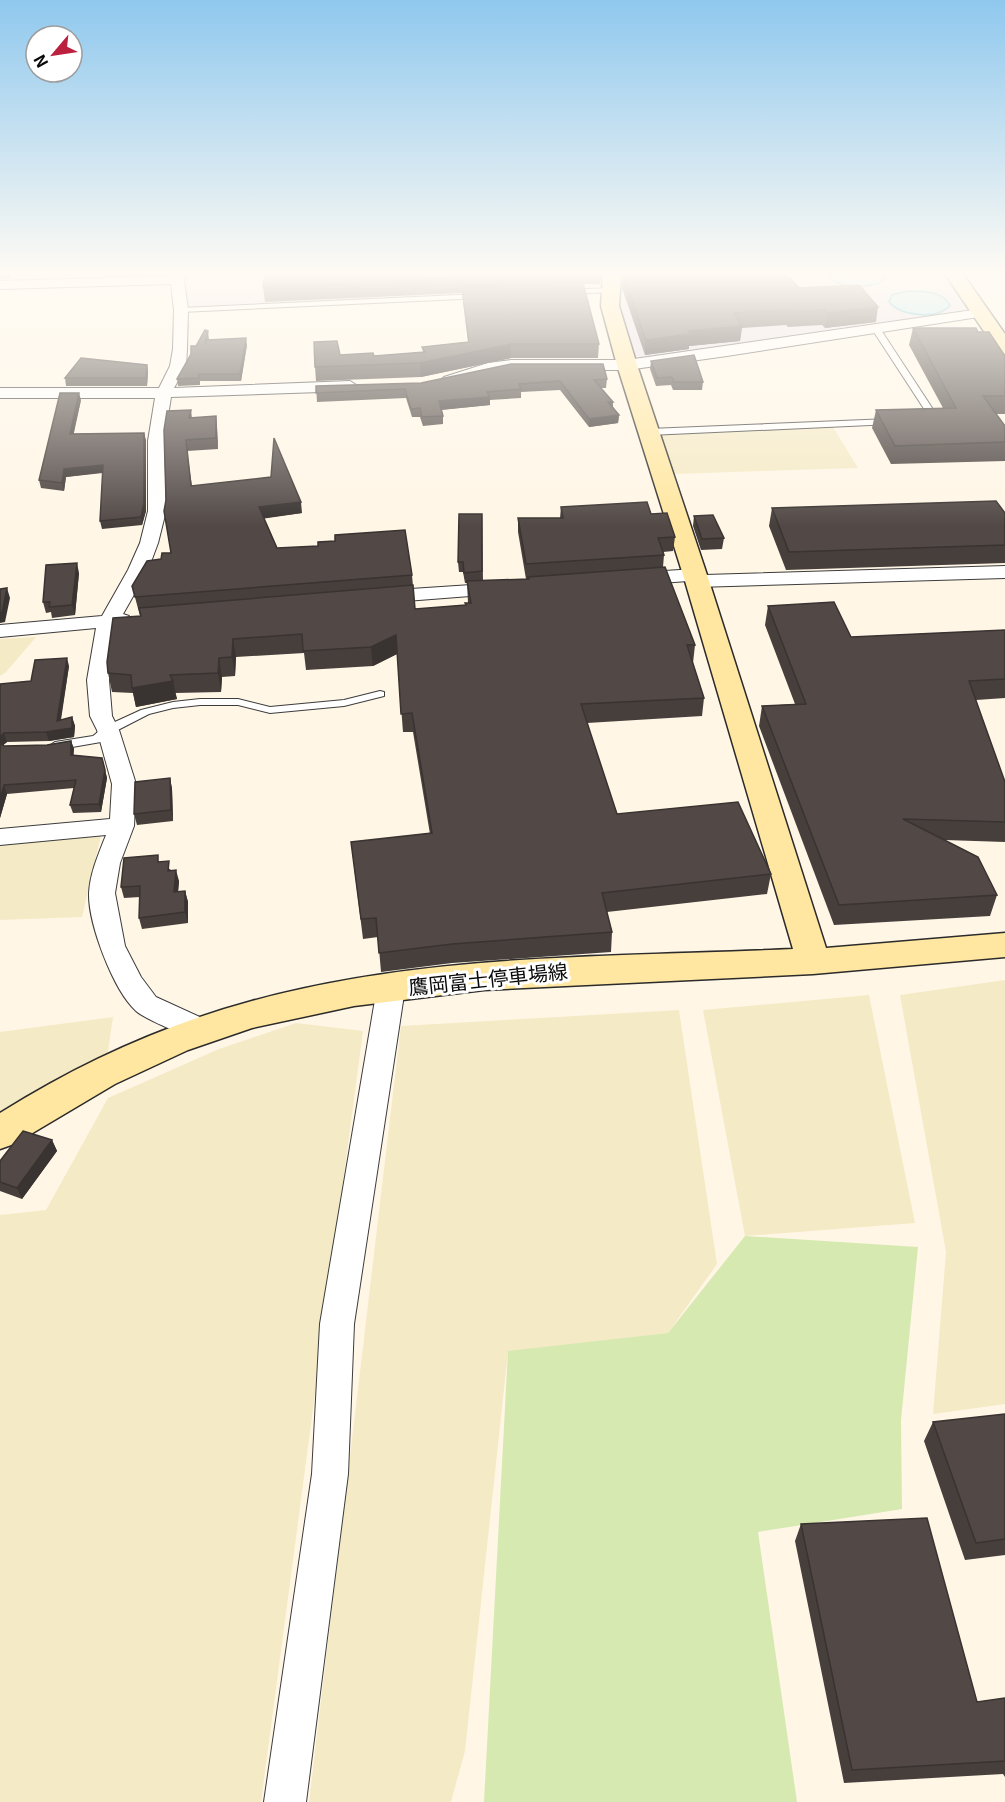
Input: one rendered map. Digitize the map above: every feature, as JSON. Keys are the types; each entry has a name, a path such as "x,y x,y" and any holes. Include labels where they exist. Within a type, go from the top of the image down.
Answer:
{"street":[{"path":"178,358 178,366 164,393 156,441 157,511 138,570 108,622 104,634 98,680 100,716 108,730 124,784 122,826 108,863 102,893 112,946 130,982 146,1004 203,1030"},
{"path":"625,358 696,578 813,960"},
{"path":"430,382 511,365 627,364 669,358"},
{"path":"0,393 164,393 362,386"},
{"path":"613,581 1005,573"},
{"path":"367,598 519,587"},
{"path":"0,632 143,618"},
{"path":"0,837 122,826"},
{"name":"鷹岡富士停車場線","path":"0,1134 30,1114 113,1068 203,1030 288,1005 391,988 558,970 813,960 1005,945"},
{"path":"285,1802 330,1474 337,1324 391,988"}],"lane":[{"path":"895,358 936,420 924,421"},
{"path":"649,432 900,422"},
{"path":"38,748 97,739 108,730 145,712 200,702 238,702 270,710 344,703 380,694"}],"shaded area":[{"path":"625,358 671,358 627,365"},
{"path":"833,427 858,468 671,474 661,434"},
{"path":"36,637 6,672 0,676 0,639"},
{"path":"101,835 82,917 0,920 0,840"},
{"path":"1005,980 1005,1404 933,1414 946,1252 900,995"},
{"path":"869,995 915,1223 745,1236 703,1010"},
{"path":"679,1010 717,1264 668,1333 508,1352 465,1751 451,1802 309,1802 401,1026"},
{"path":"113,1017 107,1058 0,1116 0,1032"},
{"path":"296,1023 363,1031 261,1802 0,1802 0,1215 46,1210 108,1098 219,1049"}],"green space":[{"path":"745,1236 918,1247 901,1420 902,1509 758,1532 797,1802 484,1802 508,1351 668,1333"}],"building":[{"path":"81,358 147,365 146,378 65,378"},
{"path":"189,358 243,358 240,374 199,374 199,378 177,379"},
{"path":"315,358 444,358 420,363 315,367"},
{"path":"695,358 703,382 674,382 672,377 657,378 651,361"},
{"path":"929,358 1005,358 1005,396 983,396 1005,426 1005,442 895,446 876,410 956,408"},
{"path":"511,364 603,364 607,379 594,380 613,402 608,402 619,415 589,419 560,381 519,384 521,389 487,392 490,397 439,401 443,416 422,417 420,408 411,409 405,389 316,393 316,386 421,383"},
{"path":"60,393 79,393 70,434 144,433 144,503 141,517 100,521 103,465 64,469 62,483 39,480"},
{"path":"191,410 189,418 216,416 216,438 186,440 191,486 271,477 274,438 301,502 259,507 277,548 318,546 318,542 335,541 335,535 405,530 412,575 135,597 132,586 147,561 161,559 162,553 171,553 164,511 166,500 164,430 167,411"},
{"path":"996,501 1005,513 1005,545 789,552 772,508"},
{"path":"647,502 651,514 667,513 675,537 658,538 664,555 526,564 518,518 563,518 561,507"},
{"path":"459,514 482,514 482,571 464,573 463,562 458,562"},
{"path":"713,515 724,538 702,539 694,516"},
{"path":"77,563 72,605 49,607 50,602 43,602 46,565"},
{"path":"665,567 695,645 687,645 704,698 581,704 617,814 738,802 771,874 602,893 612,932 452,944 379,953 376,918 361,919 351,842 432,833 412,713 401,714 396,635 371,647 303,651 302,634 233,639 232,657 219,658 218,673 170,675 173,681 132,688 131,675 108,673 107,662 113,618 141,616 139,608 413,585 415,609 471,603 467,581 529,579 528,577"},
{"path":"7,588 2,613 0,613 0,589"},
{"path":"834,602 851,637 1005,630 1005,679 969,681 1005,782 1005,822 903,819 978,857 997,895 839,905 762,706 806,704 768,606"},
{"path":"67,658 57,721 72,717 72,728 46,732 4,733 0,737 0,684 31,681 35,660"},
{"path":"71,741 71,755 102,758 105,770 99,804 70,805 76,780 4,785 0,800 0,743 4,746 47,745"},
{"path":"170,778 171,810 134,814 135,782"},
{"path":"158,855 158,862 169,861 168,871 176,870 174,892 185,891 185,912 139,918 140,886 121,887 124,858"},
{"path":"23,1131 52,1140 17,1188 0,1182 0,1161"},
{"path":"1005,1414 1005,1539 976,1543 933,1422"},
{"path":"927,1518 977,1702 1005,1698 1005,1761 852,1770 801,1524"}]}
